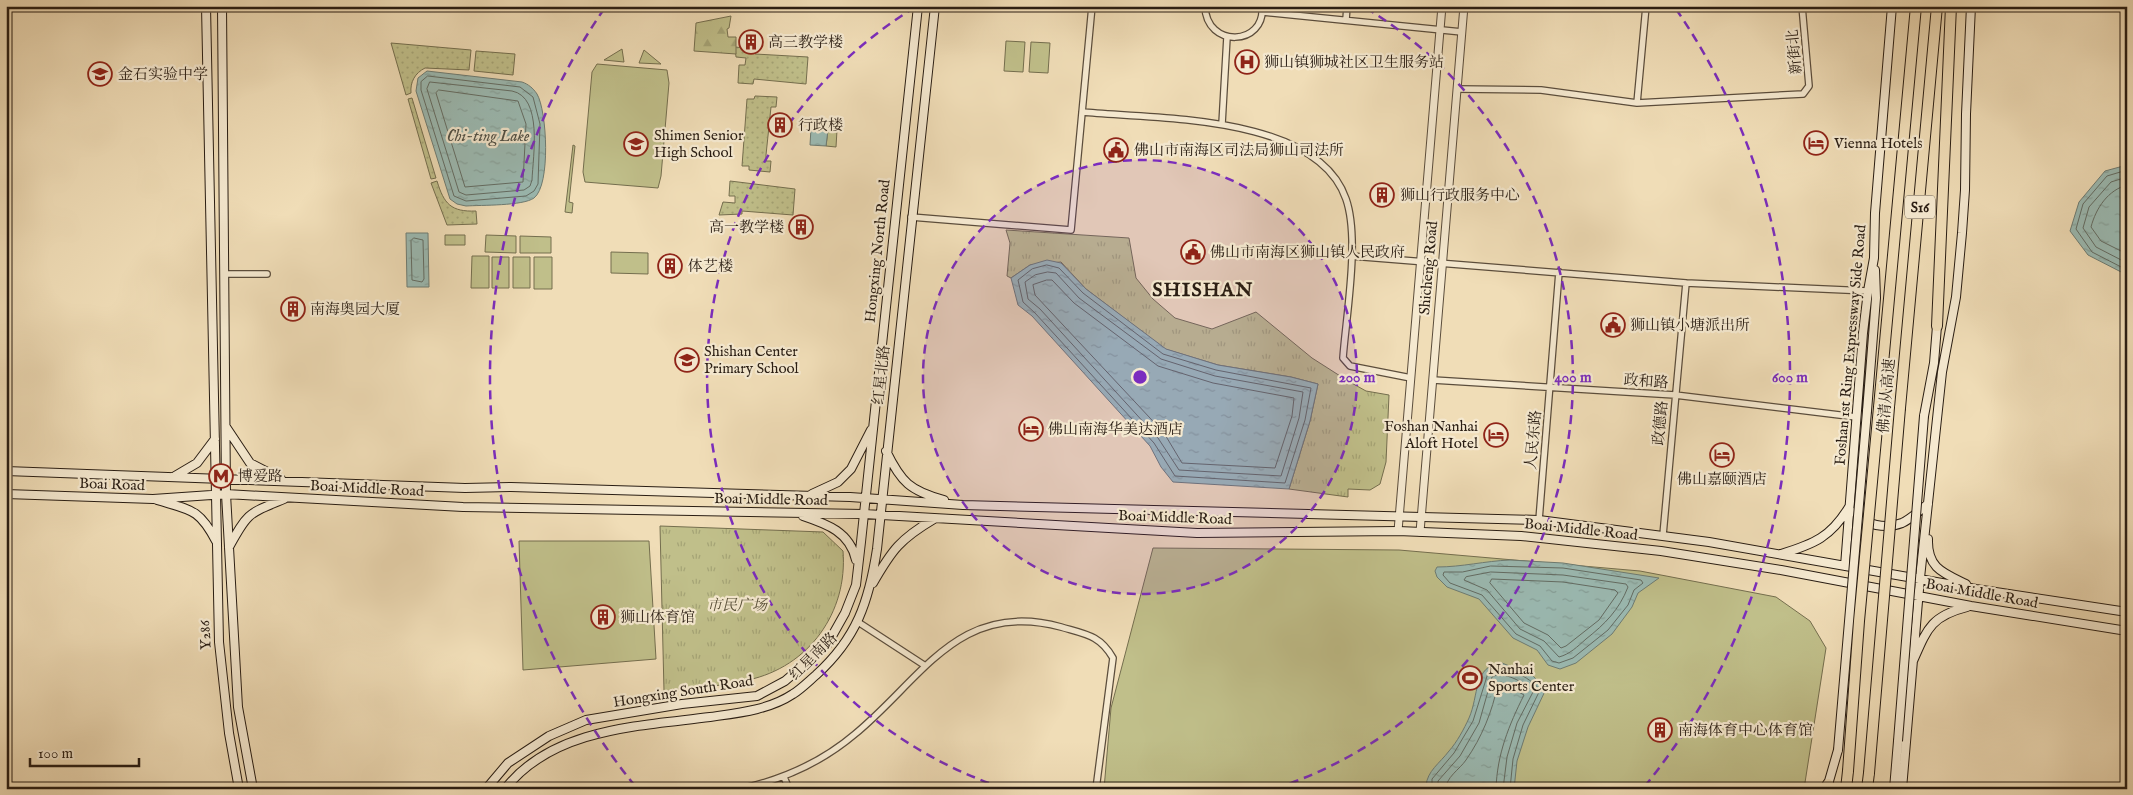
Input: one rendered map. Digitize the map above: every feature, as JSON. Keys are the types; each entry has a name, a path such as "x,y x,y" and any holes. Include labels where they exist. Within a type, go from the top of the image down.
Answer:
{"highway":[{"name":"佛清从高速","path":"1846,789 1859,621 1916,6"},
{"name":"佛清从高速","path":"1867,789 1937,6"},
{"path":"1937,326 1951,6"}],"main road":[{"name":"Y286","path":"206,6 219,642 224,695 239,789"},
{"path":"222,6 226,494"},
{"name":"Hongxing North Road","path":"865,498 918,6"},
{"name":"Hongxing North Road","path":"911,217 935,6"},
{"name":"Foshan 1st Ring Expressway Side Road","path":"1845,566 1856,416 1868,292 1874,258 1875,214 1892,6"},
{"path":"1902,789 1918,596 1942,372 1956,297 1966,190 1966,114 1971,6"},
{"name":"红星北路","path":"886,451 911,217"},
{"path":"1828,787 1838,750 1876,298 1874,258"},
{"path":"1934,363 1951,323"},
{"path":"1894,789 1924,416 1934,363 1937,326"},
{"path":"810,496 838,482 851,469 873,426"},
{"path":"225,427 250,463 285,481"},
{"path":"175,476 197,462 215,439"},
{"path":"886,451 897,474 910,488 924,495 963,505"},
{"name":"红星南路","path":"505,789 517,774 555,748 591,734 753,711 793,695 847,643 858,622 871,587 886,451"},
{"name":"Boai Road","path":"6,471 216,478"},
{"name":"Boai Middle Road","path":"216,478 465,488 511,487 810,496 963,505 1155,508 1399,518 1539,520 1663,535 1976,589 2127,612"},
{"name":"Boai Road","path":"6,494 152,499 216,494"},
{"name":"Boai Middle Road","path":"216,494 463,507 864,514 1197,532 1398,531 1521,536 1661,551 1971,606 2127,631"},
{"name":"Y286","path":"226,494 238,708 253,789"},
{"path":"228,548 244,520 252,512 287,497"},
{"name":"Hongxing South Road","path":"486,789 508,763 549,736 586,720 682,704 756,696 785,681 827,645 845,613 856,585 865,498"},
{"path":"152,499 194,512 207,524 217,542"},
{"path":"1780,555 1812,545 1824,537 1835,527 1851,503 1860,519 1879,525 1902,523 1928,504"},
{"path":"1928,504 1928,544 1933,565 1937,569 1976,589"},
{"path":"796,514 824,522 842,532 854,550 858,566"},
{"path":"871,587 891,551 911,533 934,519"},
{"path":"1911,667 1925,633 1946,612 1971,606"}],"street":[{"path":"911,217 1071,230 1092,6"},
{"path":"1205,6 1209,24 1213,29 1227,37 1241,37 1250,33 1260,21 1263,9 1462,32"},
{"path":"1346,20 1348,6"},
{"name":"Shicheng Road","path":"1398,531 1442,6"},
{"name":"Shicheng Road","path":"1420,532 1464,6"},
{"path":"1457,89 1541,90 1637,102 1646,6"},
{"name":"新街北","path":"1637,102 1802,94 1809,86 1802,6"},
{"path":"1222,124 1227,37"},
{"path":"1082,112 1222,124 1279,138 1311,153 1332,175 1346,198 1351,223 1351,256 1343,358 1350,366 1411,378"},
{"path":"1351,256 1686,283 1868,292"},
{"name":"人民东路","path":"1539,520 1559,272"},
{"path":"224,274 267,274"},
{"name":"政德路","path":"1663,535 1686,283"},
{"name":"政和路","path":"1433,380 1675,395 1856,416"},
{"path":"740,789 784,776 819,759 855,735 924,665 950,645 982,627 1017,620 1044,622 1094,637 1105,643 1113,658 1096,789"},
{"path":"858,622 924,665"},
{"path":"784,776 789,789"}],"green space":[{"path":"731,16 729,28 727,29 728,37 736,37 736,54 694,51 696,23"},
{"path":"1006,41 1025,42 1023,72 1004,71"},
{"path":"1031,42 1050,43 1048,73 1029,72"},
{"path":"391,43 471,50 469,70 425,68 416,75 411,85 411,93 406,95"},
{"path":"735,47 746,48 746,50 754,51 755,54 808,57 806,84 754,79 753,84 738,83 739,65 745,65 746,58 736,57"},
{"path":"622,49 624,62 604,60"},
{"path":"644,50 661,64 639,63"},
{"path":"476,51 515,54 513,75 474,71"},
{"path":"597,64 667,70 669,83 661,176 658,188 585,182 583,172 592,72"},
{"path":"755,96 777,97 776,107 771,107 766,155 766,161 771,161 770,172 749,170 749,166 742,166 747,99 754,99"},
{"path":"412,98 436,178 431,179 408,99"},
{"path":"828,130 837,130 836,147 826,146"},
{"path":"573,145 575,146 569,202 573,203 572,213 565,212"},
{"path":"437,181 443,196 450,205 460,210 476,211 477,224 447,225 431,183"},
{"path":"730,181 795,189 793,215 742,211 742,214 719,215 723,202 735,203 735,196 729,196"},
{"path":"1006,230 1129,238 1136,278 1153,299 1175,318 1212,329 1256,312 1312,358 1348,381 1366,391 1389,395 1386,462 1380,484 1370,490 1348,489 1348,497 1289,489 1310,421 1318,384 1291,377 1218,365 1165,349 1086,289 1061,262 1030,265 1011,278 1007,276 1010,243"},
{"path":"445,235 465,235 465,245 445,245"},
{"path":"486,235 516,236 516,253 485,252"},
{"path":"520,236 551,237 551,253 520,253"},
{"path":"611,252 648,253 648,274 611,273"},
{"path":"472,256 489,256 489,288 471,288"},
{"path":"492,257 509,257 509,288 492,288"},
{"path":"513,257 530,257 530,288 513,288"},
{"path":"534,257 552,257 552,289 534,289"},
{"name":"市民广场","path":"660,526 823,532 843,551 843,574 839,595 831,615 820,634 806,650 789,663 770,673 727,684 664,691"},
{"path":"519,541 649,541 656,659 523,670"},
{"name":"Nanhai Sports Center","path":"1153,548 1399,550 1640,571 1776,597 1810,621 1826,648 1804,789 1104,789 1111,708"}],"water":[{"name":"Chi-ting Lake","path":"427,71 522,82 534,90 537,94 543,116 546,147 543,179 534,198 529,201 512,204 466,206 457,204 450,199 416,91 418,78"},
{"path":"811,128 828,130 826,146 810,145"},
{"path":"2127,165 2127,275 2088,255 2070,231 2079,202 2105,171"},
{"path":"406,233 428,233 429,287 407,287"},
{"path":"1047,260 1061,263 1086,289 1166,349 1218,365 1291,377 1318,384 1310,421 1289,489 1173,482 1161,467 1150,446 1032,316 1018,305 1011,278 1030,265"},
{"path":"1510,560 1563,563 1659,578 1638,593 1632,607 1612,634 1576,663 1560,669 1548,665 1537,650 1513,638 1479,599 1447,587 1437,577 1435,571 1437,567"},
{"path":"1502,663 1532,675 1546,689 1528,727 1517,761 1514,789 1429,789 1426,786 1427,781 1434,767 1455,744 1469,718 1481,675 1493,665"}],"place":[{"name":"高三教学楼","path":"751,42"},
{"name":"狮山镇狮城社区卫生服务站","path":"1247,62"},
{"name":"金石实验中学","path":"100,74"},
{"name":"行政楼","path":"780,125"},
{"name":"Vienna Hotels","path":"1816,143"},
{"name":"Shimen Senior High School","path":"636,144"},
{"name":"佛山市南海区司法局狮山司法所","path":"1116,150"},
{"name":"狮山行政服务中心","path":"1382,195"},
{"name":"高一教学楼","path":"801,227"},
{"name":"佛山市南海区狮山镇人民政府","path":"1193,252"},
{"name":"体艺楼","path":"670,266"},
{"name":"南海奥园大厦","path":"293,309"},
{"name":"狮山镇小塘派出所","path":"1613,325"},
{"name":"Shishan Center Primary School","path":"687,360"},
{"name":"佛山南海华美达酒店","path":"1031,429"},
{"name":"Foshan Nanhai Aloft Hotel","path":"1496,435"},
{"name":"佛山嘉颐酒店","path":"1722,455"},
{"name":"博爱路","path":"221,476"},
{"name":"狮山体育馆","path":"603,617"},
{"name":"Nanhai Sports Center","path":"1470,678"},
{"name":"南海体育中心体育馆","path":"1660,730"}],"district":[{"name":"SHISHAN","path":"1203,289"}]}
